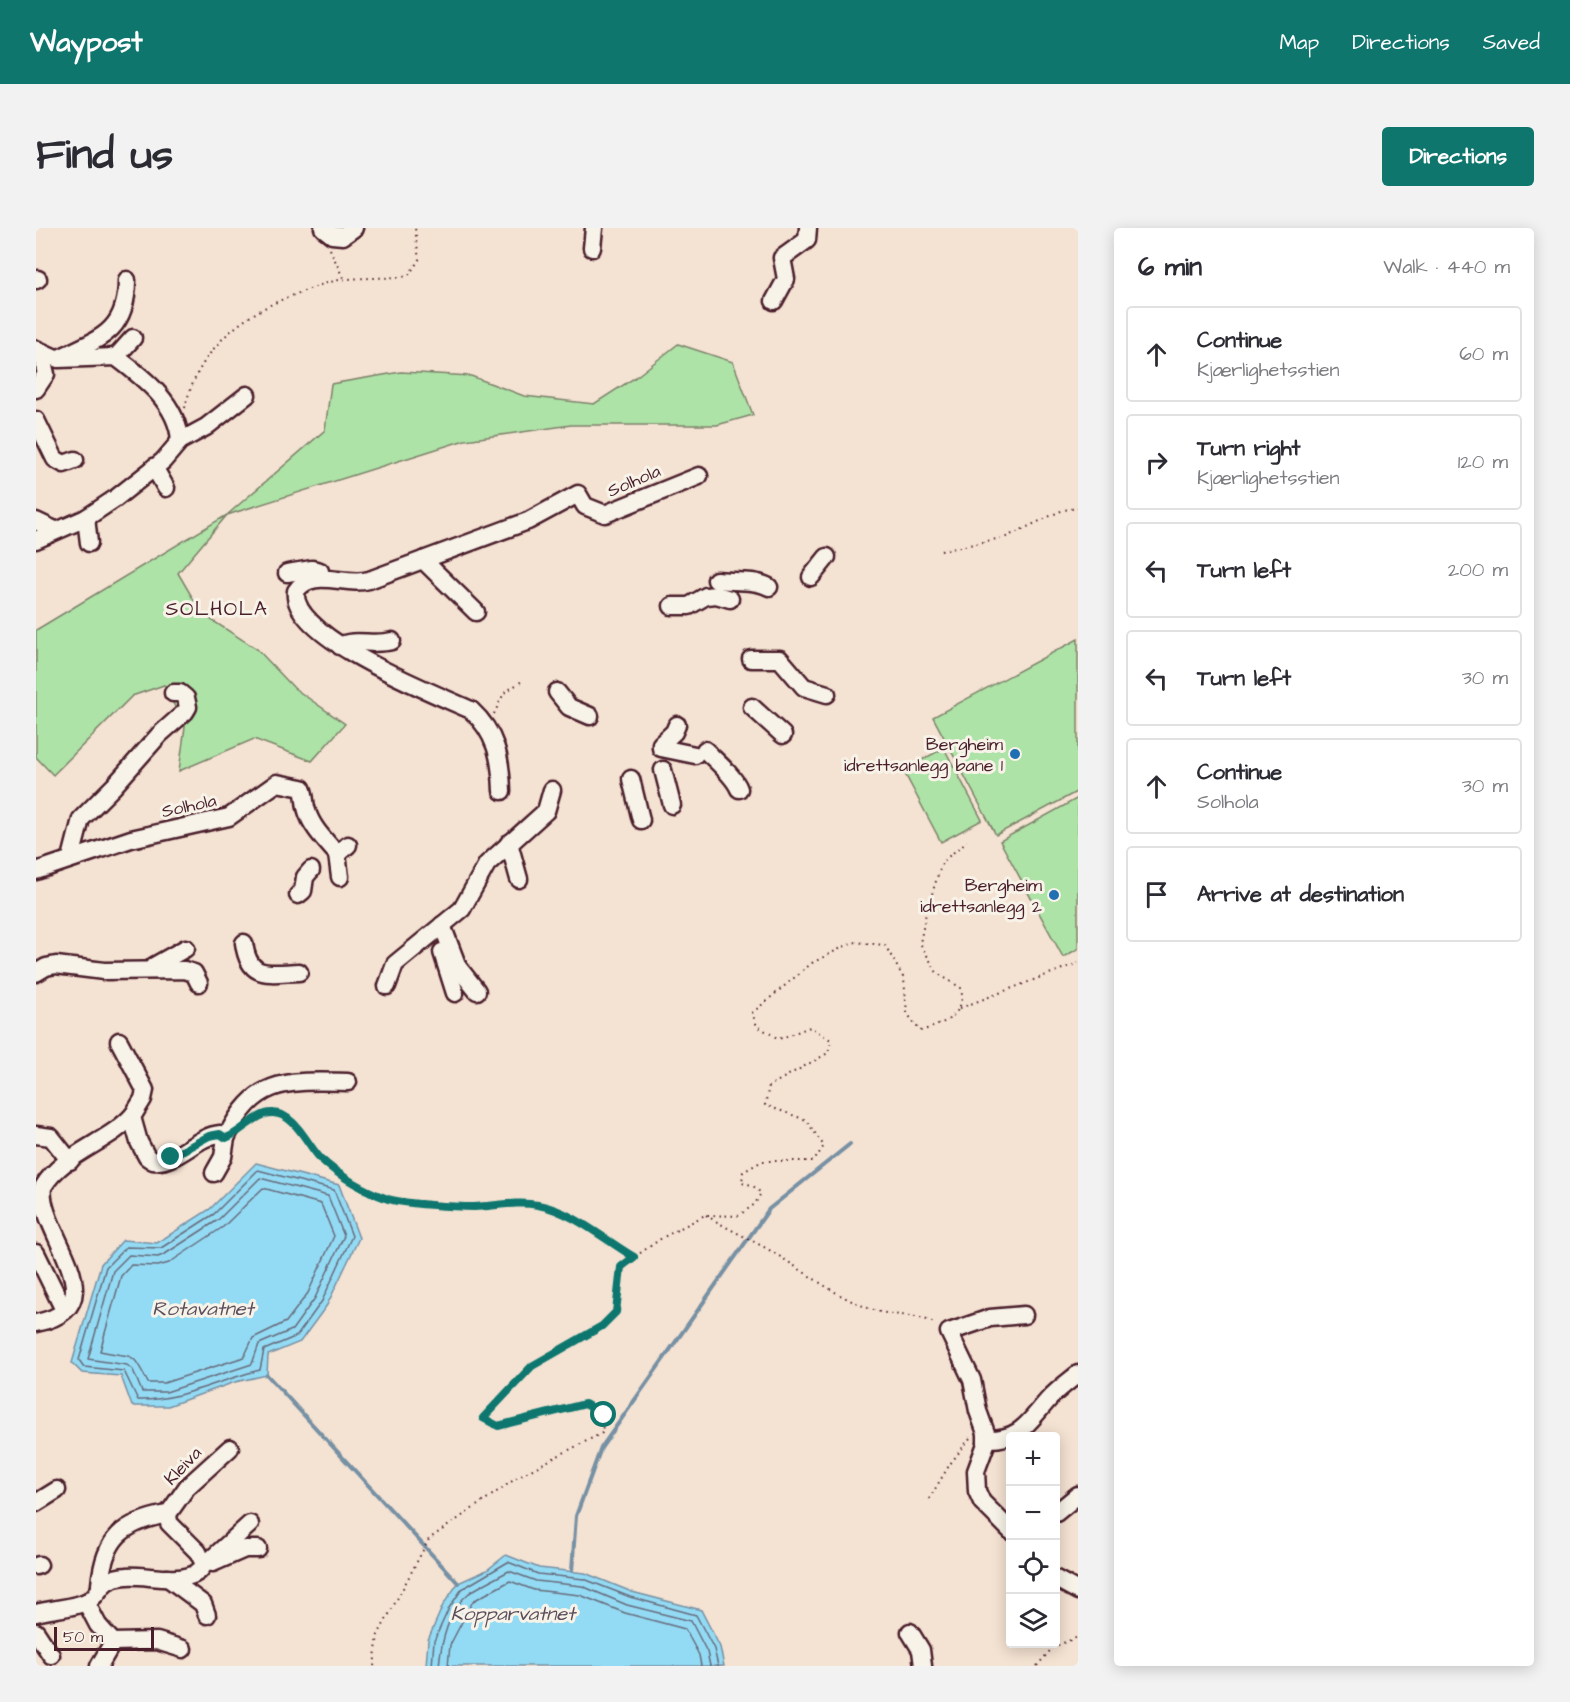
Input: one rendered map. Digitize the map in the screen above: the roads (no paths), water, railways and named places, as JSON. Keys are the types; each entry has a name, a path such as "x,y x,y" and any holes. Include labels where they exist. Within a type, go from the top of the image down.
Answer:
{"street":[{"path":"323,228 332,235 343,236 354,228"},
{"path":"592,248 594,228"},
{"path":"774,301 786,279 782,258 807,240 808,228"},
{"path":"57,359 89,344 114,326 124,311 127,280"},
{"path":"38,350 77,341 97,329 104,320"},
{"path":"116,357 133,338"},
{"path":"38,350 57,359 116,357 150,385 164,402 179,424 180,441"},
{"path":"36,389 46,374 38,350"},
{"path":"36,540 86,518 154,467 180,441 206,427 247,395"},
{"path":"36,420 56,459 64,464 75,460"},
{"path":"154,467 166,488"},
{"name":"Solhola","path":"502,791 499,755 487,726 471,710 379,668 340,646 307,621 295,596 299,586 306,581 318,579 346,582 369,580 528,521 578,494 585,506 605,514 699,476"},
{"name":"Solhola","path":"493,534 536,507"},
{"path":"86,518 89,543"},
{"path":"36,521 55,530"},
{"path":"811,577 827,556"},
{"path":"423,560 476,612"},
{"path":"288,573 312,569 328,573 346,582"},
{"path":"716,580 759,582 769,587"},
{"path":"672,606 689,606 706,596 716,595 730,598"},
{"path":"340,646 347,641 378,645 392,641"},
{"path":"751,659 780,659 804,687 827,694"},
{"path":"557,692 569,707 590,716"},
{"path":"70,858 81,819 159,735 185,712 188,707 186,699 180,693 173,693"},
{"path":"754,709 783,735"},
{"path":"677,725 674,732 661,744 661,748 700,752 735,779 739,789"},
{"path":"663,770 672,805"},
{"path":"631,778 641,820"},
{"name":"Solhola","path":"36,871 70,858 162,831 229,817 277,783 302,788 306,796 306,809 313,824 343,849 340,877"},
{"path":"387,986 395,964 433,928 462,909 487,864 546,811 552,790"},
{"path":"509,843 519,879"},
{"path":"298,895 303,891 305,877 311,870"},
{"path":"433,928 458,967 477,991"},
{"path":"433,928 455,993"},
{"path":"244,943 246,958 257,971 265,974 299,972"},
{"path":"154,970 154,966 186,948"},
{"path":"36,974 46,967 56,965 104,971 189,971 199,983"},
{"path":"36,1323 45,1321 64,1310 73,1295 73,1279 67,1257 47,1218 42,1193 46,1183 70,1161 133,1115 143,1099 145,1089 143,1082 119,1041"},
{"path":"214,1173 226,1148 226,1138 243,1107 277,1085 300,1082 348,1082"},
{"path":"133,1115 139,1142 147,1157 153,1161 164,1161 216,1134 226,1138"},
{"path":"36,1135 51,1137 70,1161"},
{"path":"36,1253 64,1310"},
{"path":"1006,1526 982,1503 977,1491 976,1471 982,1436 972,1380 949,1332 990,1318 1024,1315"},
{"path":"982,1436 1004,1438 1018,1432 1033,1420 1047,1400 1078,1374"},
{"name":"Kleiva","path":"205,1563 198,1552 169,1523 168,1514 187,1487 230,1448"},
{"path":"36,1503 57,1490"},
{"path":"1060,1511 1078,1495"},
{"name":"Kleiva","path":"86,1602 100,1585 102,1569 113,1539 127,1526 168,1514"},
{"path":"100,1585 123,1576 185,1579 202,1568 250,1524"},
{"path":"205,1563 216,1563 245,1549 258,1549"},
{"path":"168,1578 203,1604 207,1615"},
{"path":"36,1613 86,1602 98,1625 113,1642 157,1641 183,1649"},
{"path":"36,1632 51,1655"},
{"path":"910,1632 921,1650 923,1666"},
{"path":"99,1666 113,1642"}],"water":[{"name":"Rotavatnet","path":"256,1163 339,1185 359,1238 327,1305 300,1342 268,1355 267,1375 235,1382 168,1406 132,1406 121,1376 82,1373 72,1363 101,1264 123,1240 157,1243 210,1209"},
{"name":"Kopparvatnet","path":"506,1555 539,1568 585,1573 632,1592 701,1610 720,1647 724,1666 426,1666 428,1640 443,1605 458,1583 487,1570"}],"waterway":[{"path":"572,1571 576,1516 601,1448 769,1209 850,1144"},
{"path":"267,1375 458,1583"}],"place":[{"name":"Bergheim idrettsanlegg bane 1","path":"1015,754"},
{"name":"Bergheim idrettsanlegg 2","path":"1054,895"}],"district":[{"name":"SOLHOLA","path":"217,609"}]}
